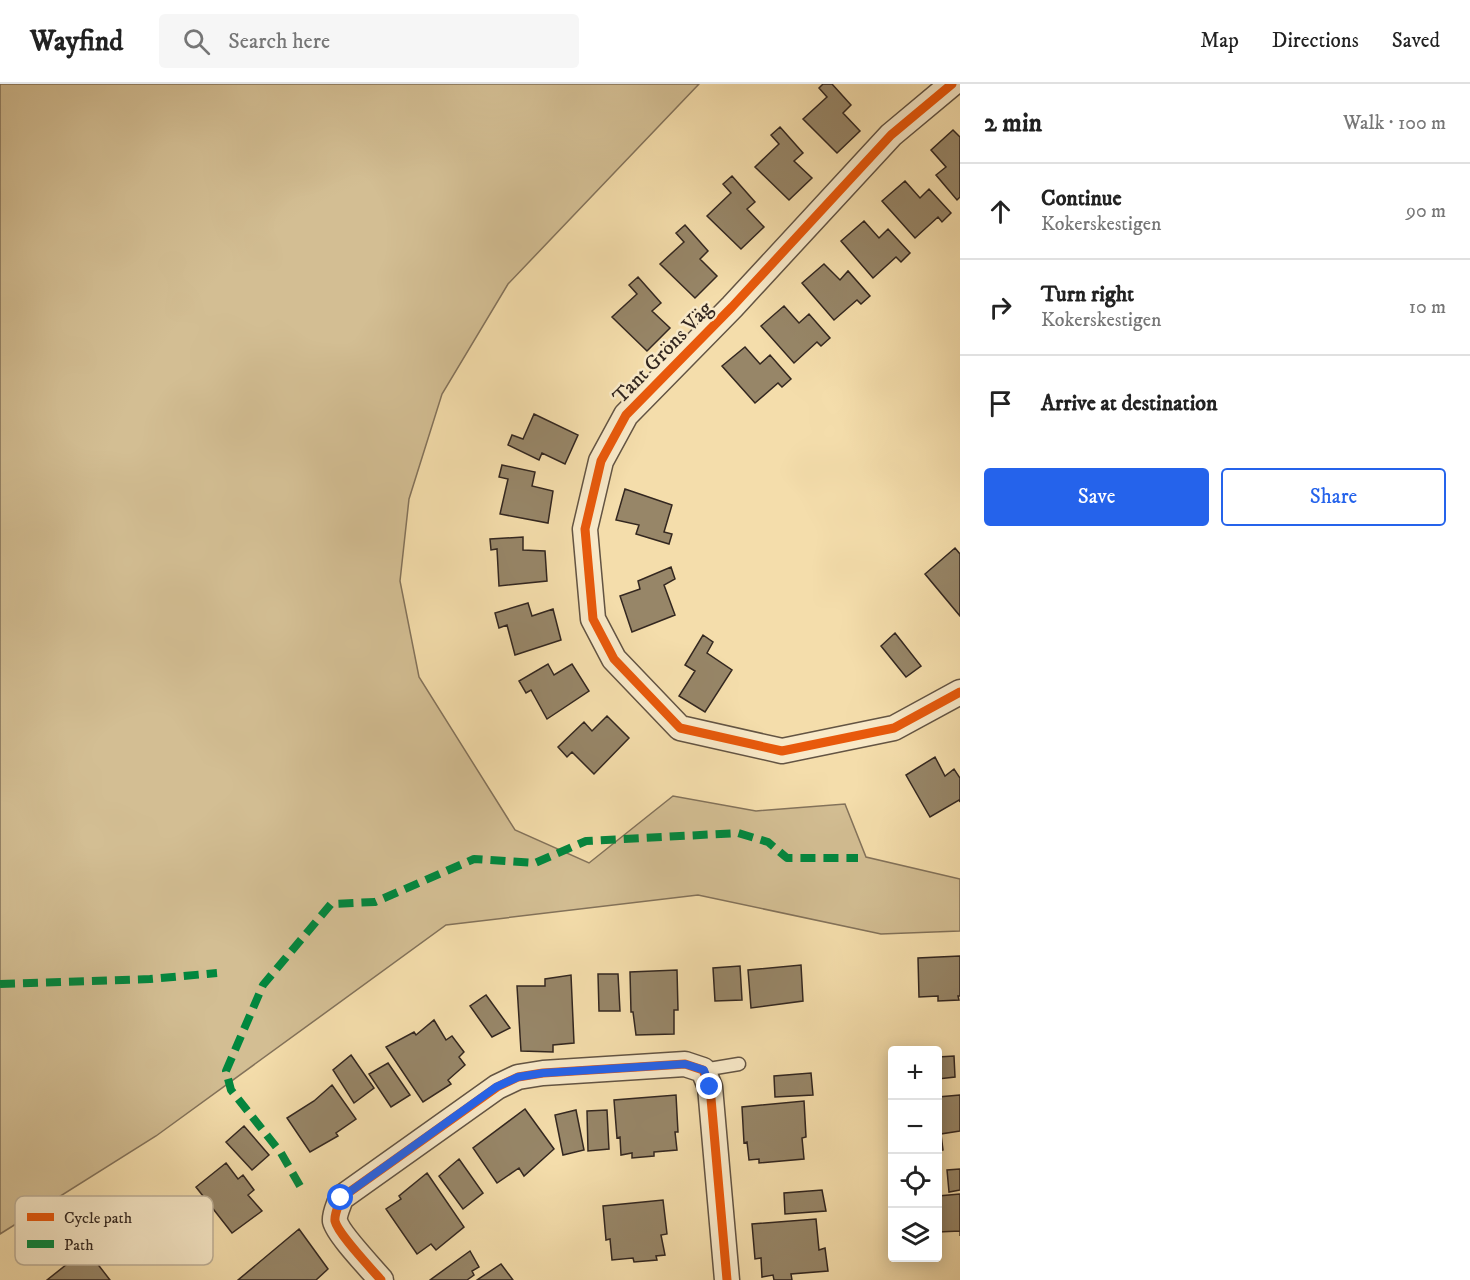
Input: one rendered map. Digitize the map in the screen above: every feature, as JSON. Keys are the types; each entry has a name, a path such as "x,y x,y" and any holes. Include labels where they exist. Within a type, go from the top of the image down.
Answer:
{"street":[{"name":"Tant Gröns Väg","path":"952,84 891,135 732,307 626,415 601,461 585,529 593,619 614,659 680,728 782,751 894,728 960,692"},
{"path":"381,1280 344,1238 335,1220 341,1198 496,1087 518,1077 543,1073 685,1064 704,1070 710,1087 727,1280"}],"lane":[{"path":"704,1070 740,1064"}],"shaded area":[{"path":"0,84 699,84 508,284 442,394 409,499 400,581 419,677 515,830 589,863 673,796 756,811 845,804 866,857 960,879 960,931 881,934 698,895 446,925 156,1136 60,1196 15,1196 15,1225 0,1234"}],"building":[{"path":"823,84 832,84 851,105 843,113 860,131 837,153 803,119 827,97 819,88"},
{"path":"780,127 803,153 794,161 812,178 789,200 755,167 779,144 771,135"},
{"path":"953,130 960,137 960,197 957,200 936,175 946,167 931,150"},
{"path":"732,176 755,202 747,209 764,227 741,249 707,216 731,193 723,184"},
{"path":"905,181 920,198 929,189 951,213 942,222 938,217 915,238 882,201"},
{"path":"864,221 879,238 888,229 910,253 901,262 896,257 873,278 841,241"},
{"path":"685,225 708,251 700,259 717,276 695,298 660,264 684,242 676,233"},
{"path":"824,264 840,280 848,271 870,296 861,304 857,300 834,320 802,283"},
{"path":"638,277 661,303 652,311 670,328 647,351 612,317 637,294 629,285"},
{"path":"784,306 799,323 809,314 830,338 821,346 817,342 794,363 761,326"},
{"path":"745,347 760,364 770,355 791,379 782,387 778,383 755,403 722,366"},
{"path":"534,414 578,435 565,464 542,453 539,460 508,445 512,435 523,439"},
{"path":"502,465 535,472 532,486 553,491 548,523 500,514 508,479 499,477"},
{"path":"625,489 672,505 664,532 672,534 669,544 636,534 639,525 616,520"},
{"path":"523,537 523,550 545,551 547,581 499,586 497,549 491,550 490,539"},
{"path":"955,548 960,554 960,616 925,574"},
{"path":"671,567 675,579 664,585 675,615 632,632 620,596 640,589 638,581"},
{"path":"528,603 532,616 553,609 561,640 515,655 507,625 499,628 495,613"},
{"path":"895,633 921,666 906,677 881,646"},
{"path":"703,635 713,642 707,653 732,670 705,712 679,696 695,671 685,665"},
{"path":"548,664 554,675 572,664 589,691 547,719 531,690 526,693 519,681"},
{"path":"607,716 629,738 594,774 572,752 567,757 558,747 584,722 592,731"},
{"path":"935,757 945,776 954,769 960,778 960,802 959,800 930,817 906,775"},
{"path":"960,956 959,1000 938,1001 938,996 919,997 918,958"},
{"path":"801,965 803,1001 751,1008 748,970"},
{"path":"740,966 742,1000 715,1001 713,968"},
{"path":"677,970 678,1010 674,1010 674,1034 636,1035 633,1012 631,1012 630,972"},
{"path":"598,974 618,974 620,1011 599,1011"},
{"path":"571,975 574,1043 553,1045 553,1052 521,1051 517,986 545,986 545,979"},
{"path":"486,995 510,1028 492,1037 470,1006"},
{"path":"434,1020 446,1040 452,1036 464,1052 459,1057 465,1065 448,1080 451,1084 423,1102 386,1047 414,1032 416,1035"},
{"path":"351,1055 374,1088 354,1103 333,1070"},
{"path":"954,1056 955,1077 942,1079 942,1057"},
{"path":"388,1063 410,1095 391,1107 369,1074"},
{"path":"811,1073 813,1095 775,1097 774,1076"},
{"path":"332,1085 356,1119 336,1133 338,1136 310,1152 287,1118 314,1101"},
{"path":"676,1095 677,1150 654,1152 654,1156 632,1158 632,1153 621,1155 620,1137 617,1138 614,1100"},
{"path":"960,1095 960,1131 942,1134 942,1097"},
{"path":"804,1101 806,1137 802,1138 804,1159 759,1163 759,1159 749,1160 747,1142 744,1143 742,1107"},
{"path":"525,1109 554,1149 524,1176 519,1168 497,1183 473,1148"},
{"path":"576,1110 584,1150 563,1155 555,1115"},
{"path":"607,1110 609,1149 588,1151 587,1111"},
{"path":"244,1126 269,1155 252,1170 226,1142"},
{"path":"459,1159 483,1193 463,1209 439,1176"},
{"path":"226,1163 238,1179 243,1175 254,1190 248,1195 262,1211 232,1233 213,1209 213,1196 203,1196 196,1187"},
{"path":"960,1169 960,1190 949,1192 947,1170"},
{"path":"427,1173 464,1227 436,1250 431,1244 417,1254 386,1209 401,1199 399,1196"},
{"path":"822,1190 826,1211 785,1214 784,1193"},
{"path":"960,1194 960,1231 942,1232 942,1196"},
{"path":"663,1200 667,1234 661,1235 665,1255 656,1256 657,1260 634,1262 633,1258 612,1260 610,1239 606,1240 603,1206"},
{"path":"816,1219 819,1250 825,1248 828,1271 791,1274 792,1280 774,1280 773,1275 762,1277 761,1258 755,1259 752,1224"},
{"path":"299,1229 328,1269 316,1280 238,1280"},
{"path":"470,1251 479,1267 472,1271 474,1275 467,1280 430,1280"},
{"path":"501,1264 513,1280 477,1280"},
{"path":"66,1265 98,1265 110,1280 47,1280"}],"marked path":[{"path":"300,1186 281,1153 231,1090 226,1071 263,985 331,904 375,902 474,859 535,863 586,841 738,833 768,842 787,858 858,858"},
{"path":"0,984 150,979 217,973"}],"cycle path":[{"path":"952,84 891,135 732,307 626,415 601,461 585,529 593,619 614,659 680,728 782,751 894,728 960,692"},
{"path":"381,1280 337,1227 335,1215 341,1198 497,1087 518,1077 543,1073 685,1064 703,1070 710,1087 727,1280"}],"route":[{"path":"341,1198 496,1087 518,1077 543,1073 685,1064 704,1070 710,1087"}]}
